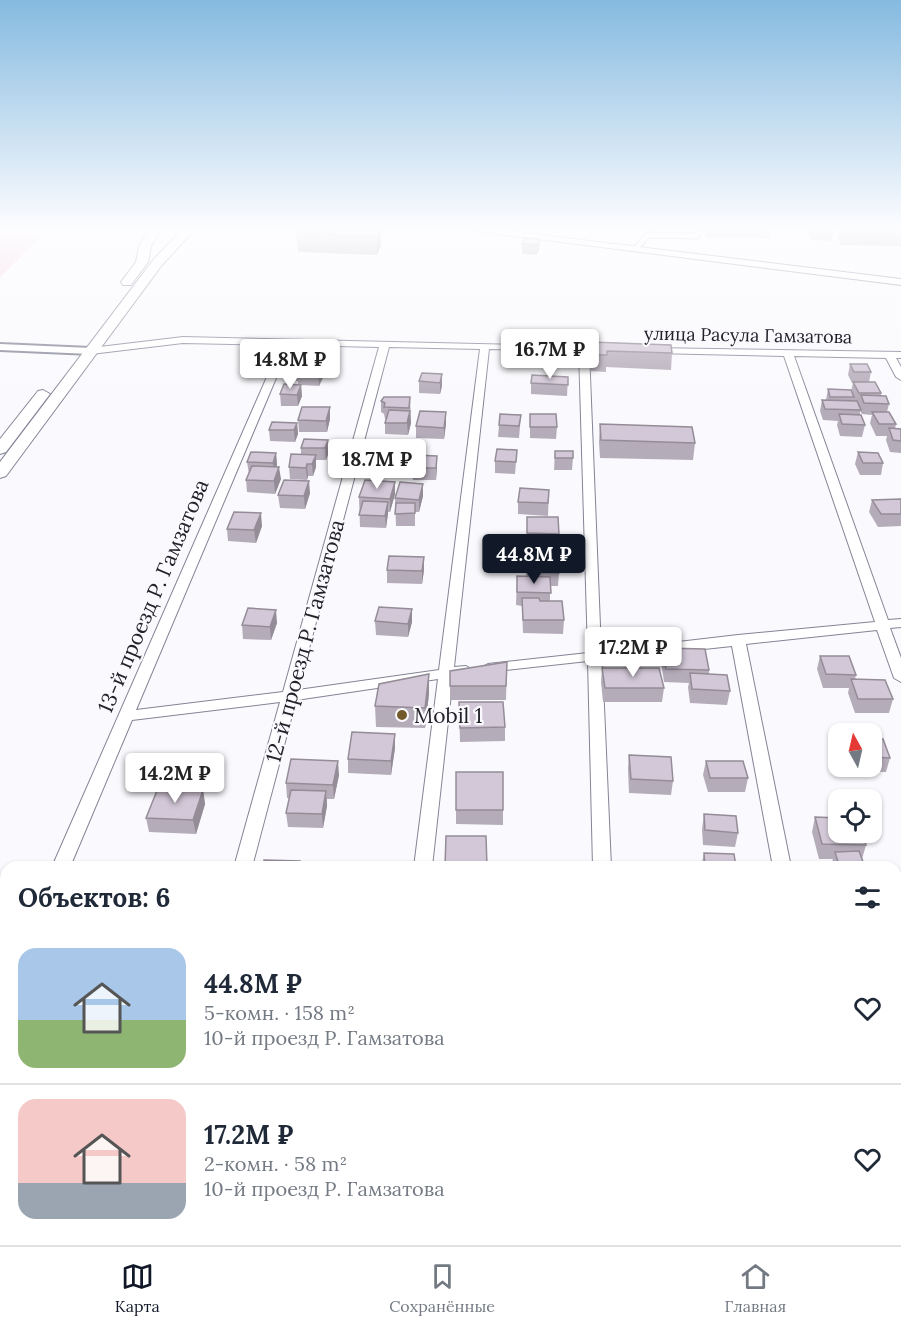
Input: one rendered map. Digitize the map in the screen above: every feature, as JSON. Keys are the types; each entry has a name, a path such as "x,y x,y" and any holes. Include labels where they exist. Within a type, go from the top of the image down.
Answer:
{"main road":[{"path":"0,473 126,286"},
{"path":"0,449 138,286"}],"street":[{"name":"улица Расула Гамзатова","path":"84,351 167,340 620,349"},
{"name":"13-й проезд Р. Гамзатова","path":"64,861 287,342"},
{"name":"12-й проезд Р. Гамзатова","path":"245,861 385,344"},
{"path":"424,861 485,346"},
{"path":"0,347 84,351"},
{"path":"584,348 602,861"},
{"name":"улица Расула Гамзатова","path":"644,350 896,355"},
{"path":"788,353 901,678"},
{"path":"896,355 901,377"},
{"path":"127,716 594,654 901,623"},
{"path":"738,639 781,861"}],"building":[{"path":"309,341 329,342 325,353 304,353"},
{"path":"591,342 671,345 672,353 607,351 607,355 591,355"},
{"path":"311,357 326,358 318,374 298,373 299,370 295,369 300,360 310,360"},
{"path":"850,364 867,364 871,372 854,372"},
{"path":"422,373 442,374 440,383 419,381"},
{"path":"532,375 568,377 568,385 531,383"},
{"path":"853,382 875,382 881,393 859,393"},
{"path":"284,384 301,385 297,395 280,394"},
{"path":"828,389 851,390 854,397 830,397"},
{"path":"861,395 886,396 889,404 864,403"},
{"path":"384,397 410,397 409,408 384,407 385,403 381,401"},
{"path":"822,400 857,401 861,410 825,409"},
{"path":"302,407 330,407 326,421 298,420"},
{"path":"389,410 410,411 407,423 385,423"},
{"path":"420,411 446,412 444,428 416,426"},
{"path":"872,412 889,412 896,424 879,424"},
{"path":"500,414 521,415 519,426 499,425"},
{"path":"530,414 556,414 557,427 530,427"},
{"path":"839,414 861,415 865,425 842,424"},
{"path":"272,422 297,423 294,430 269,430"},
{"path":"600,424 692,427 695,443 601,440"},
{"path":"889,428 901,429 901,441 893,440"},
{"path":"304,439 328,440 325,448 301,448"},
{"path":"497,449 517,450 516,462 495,461"},
{"path":"555,451 573,451 573,458 555,458"},
{"path":"251,452 276,453 273,463 247,462"},
{"path":"858,452 878,453 883,463 863,463"},
{"path":"291,454 316,455 312,464 307,464 306,468 289,467"},
{"path":"414,455 437,456 436,468 412,468"},
{"path":"252,466 279,467 274,481 246,480"},
{"path":"284,480 309,481 304,496 278,495"},
{"path":"365,480 395,482 390,499 359,497"},
{"path":"400,482 423,484 419,500 395,498"},
{"path":"520,488 549,490 548,503 518,502"},
{"path":"901,499 901,514 881,514 872,500"},
{"path":"363,501 388,502 385,516 359,515"},
{"path":"396,503 415,503 415,513 395,514"},
{"path":"234,512 261,513 254,530 227,529"},
{"path":"527,517 558,517 559,534 527,533"},
{"path":"389,556 424,557 422,571 387,570"},
{"path":"526,556 559,558 559,573 526,572"},
{"path":"517,576 550,577 551,593 517,592"},
{"path":"522,598 562,601 564,620 523,620"},
{"path":"379,607 412,609 408,624 375,621"},
{"path":"248,608 276,610 270,627 242,625"},
{"path":"662,648 705,649 709,670 666,669"},
{"path":"820,656 849,656 856,675 826,674"},
{"path":"507,662 506,686 450,686 450,671"},
{"path":"602,668 659,668 664,688 605,688"},
{"path":"690,673 727,675 730,691 692,689"},
{"path":"429,674 425,708 375,706 379,684"},
{"path":"851,679 885,680 893,699 858,699"},
{"path":"459,702 503,702 505,727 460,728"},
{"path":"352,732 395,734 391,761 348,759"},
{"path":"882,739 883,739 890,758 882,758"},
{"path":"629,755 671,757 673,781 631,779"},
{"path":"291,759 338,761 333,785 286,783"},
{"path":"706,761 743,761 748,778 710,778"},
{"path":"456,772 503,772 503,810 456,810"},
{"path":"158,788 203,790 193,820 146,818"},
{"path":"291,790 326,791 322,814 286,813"},
{"path":"704,814 736,816 738,833 705,830"},
{"path":"815,817 828,818 828,843 865,843 866,845 822,844"},
{"path":"446,836 486,836 487,861 445,861"},
{"path":"859,851 863,861 838,861 835,852"},
{"path":"704,853 734,854 735,861 705,861"}],"place":[{"name":"Mobil 1","path":"402,715"}]}
